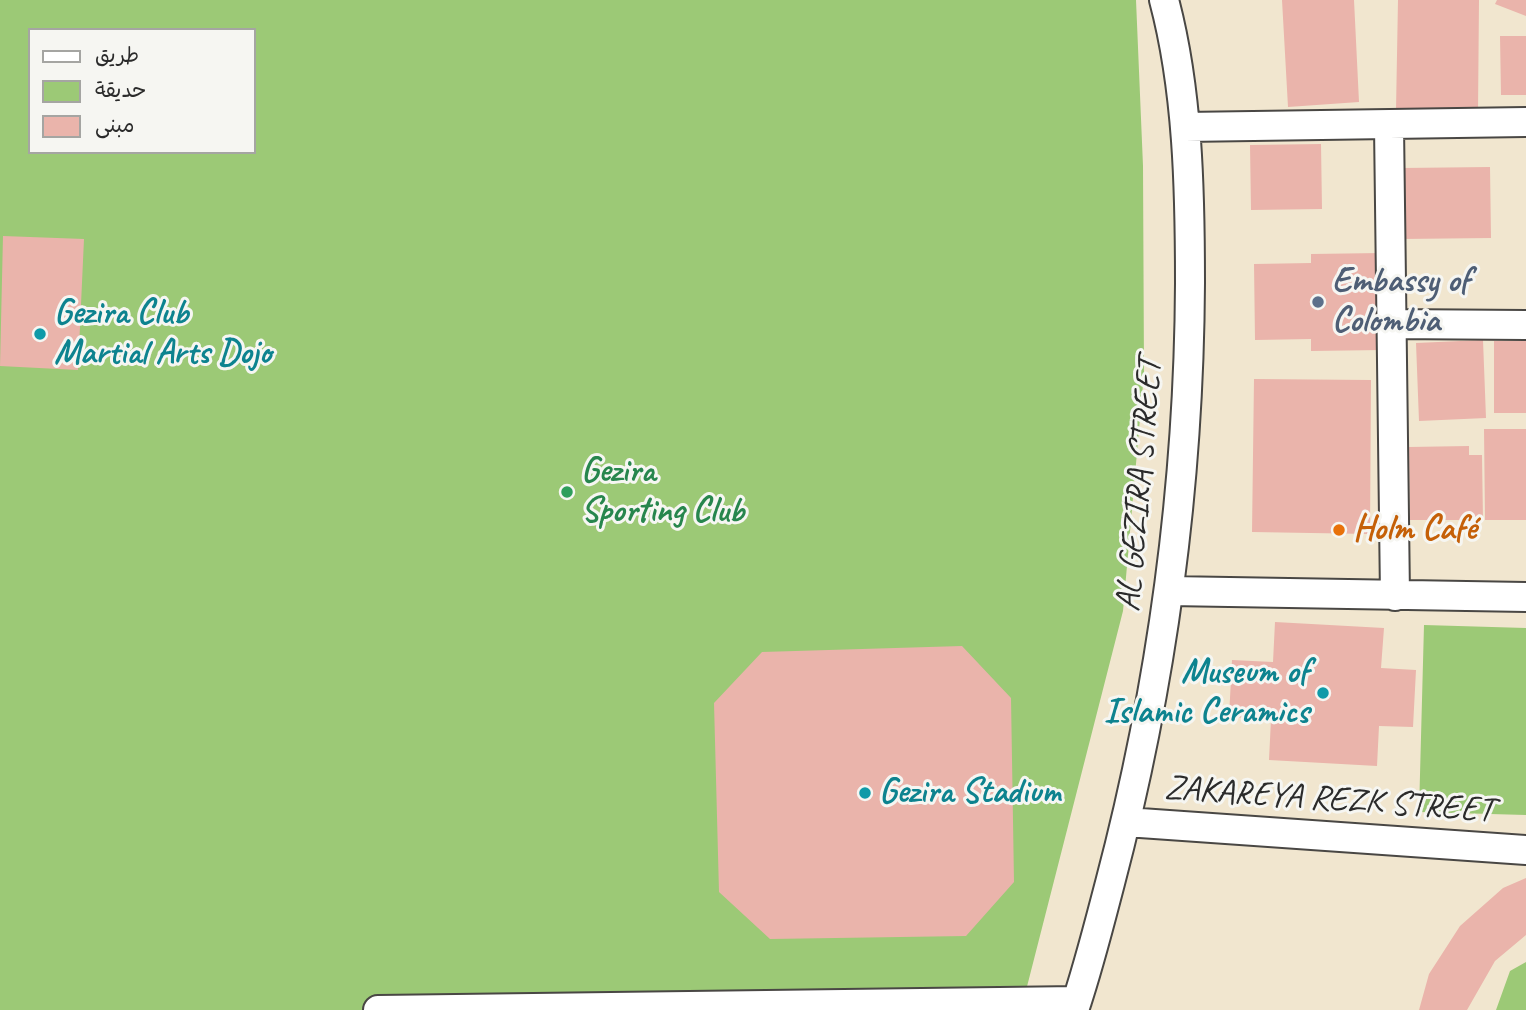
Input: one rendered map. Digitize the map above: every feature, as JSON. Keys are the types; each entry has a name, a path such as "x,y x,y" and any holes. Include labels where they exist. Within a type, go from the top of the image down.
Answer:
{"street":[{"name":"AL GEZIRA STREET","path":"1076,1006 1126,822 1151,707 1170,591 1183,475 1189,359 1190,243 1185,127 1164,0"},
{"path":"1185,127 1526,122"},
{"path":"1389,126 1395,596"},
{"path":"1392,324 1526,325"},
{"path":"1170,591 1526,597"},
{"name":"ZAKAREYA REZK STREET","path":"1126,822 1526,850"},
{"path":"378,1010 1076,1006"}],"green space":[{"name":"Gezira Sporting Club","path":"0,0 1136,0 1143,166 1144,373 1123,611 1021,1010 0,1010"},
{"path":"1424,625 1526,628 1526,815 1419,812"},
{"path":"1526,962 1526,1010 1496,1010 1510,971"}],"building":[{"path":"1282,0 1354,0 1359,102 1288,107"},
{"path":"1398,0 1479,0 1478,111 1396,110"},
{"path":"1497,0 1526,0 1526,16 1495,4"},
{"path":"1500,36 1526,36 1526,95 1501,95"},
{"path":"1321,144 1322,209 1251,210 1250,145"},
{"path":"1490,167 1491,238 1402,239 1402,168"},
{"name":"Gezira Club Martial Arts Dojo","path":"3,236 84,239 78,370 0,366"},
{"name":"Embassy of Colombia","path":"1381,253 1382,350 1311,351 1311,339 1255,340 1254,264 1311,263 1311,254"},
{"path":"1483,340 1486,418 1419,421 1416,343"},
{"path":"1494,341 1526,341 1526,413 1494,413"},
{"path":"1254,379 1371,380 1370,534 1252,532"},
{"path":"1484,429 1526,429 1526,520 1485,520"},
{"path":"1469,446 1469,455 1482,455 1483,520 1410,520 1409,447"},
{"name":"Museum of Islamic Ceramics","path":"1275,622 1384,628 1381,668 1416,670 1413,727 1379,726 1377,766 1269,760 1271,719 1229,717 1232,660 1273,662"},
{"name":"Gezira Stadium","path":"962,646 1011,698 1014,882 966,936 770,939 719,892 714,703 762,652"},
{"path":"1526,878 1526,935 1495,961 1467,1010 1419,1010 1429,974 1460,926 1503,888"}],"place":[{"name":"Embassy of Colombia","path":"1318,302"},
{"name":"Gezira Club Martial Arts Dojo","path":"40,334"},
{"name":"Gezira Sporting Club","path":"567,492"},
{"name":"Holm Café","path":"1339,530"},
{"name":"Museum of Islamic Ceramics","path":"1323,693"},
{"name":"Gezira Stadium","path":"865,793"}]}
